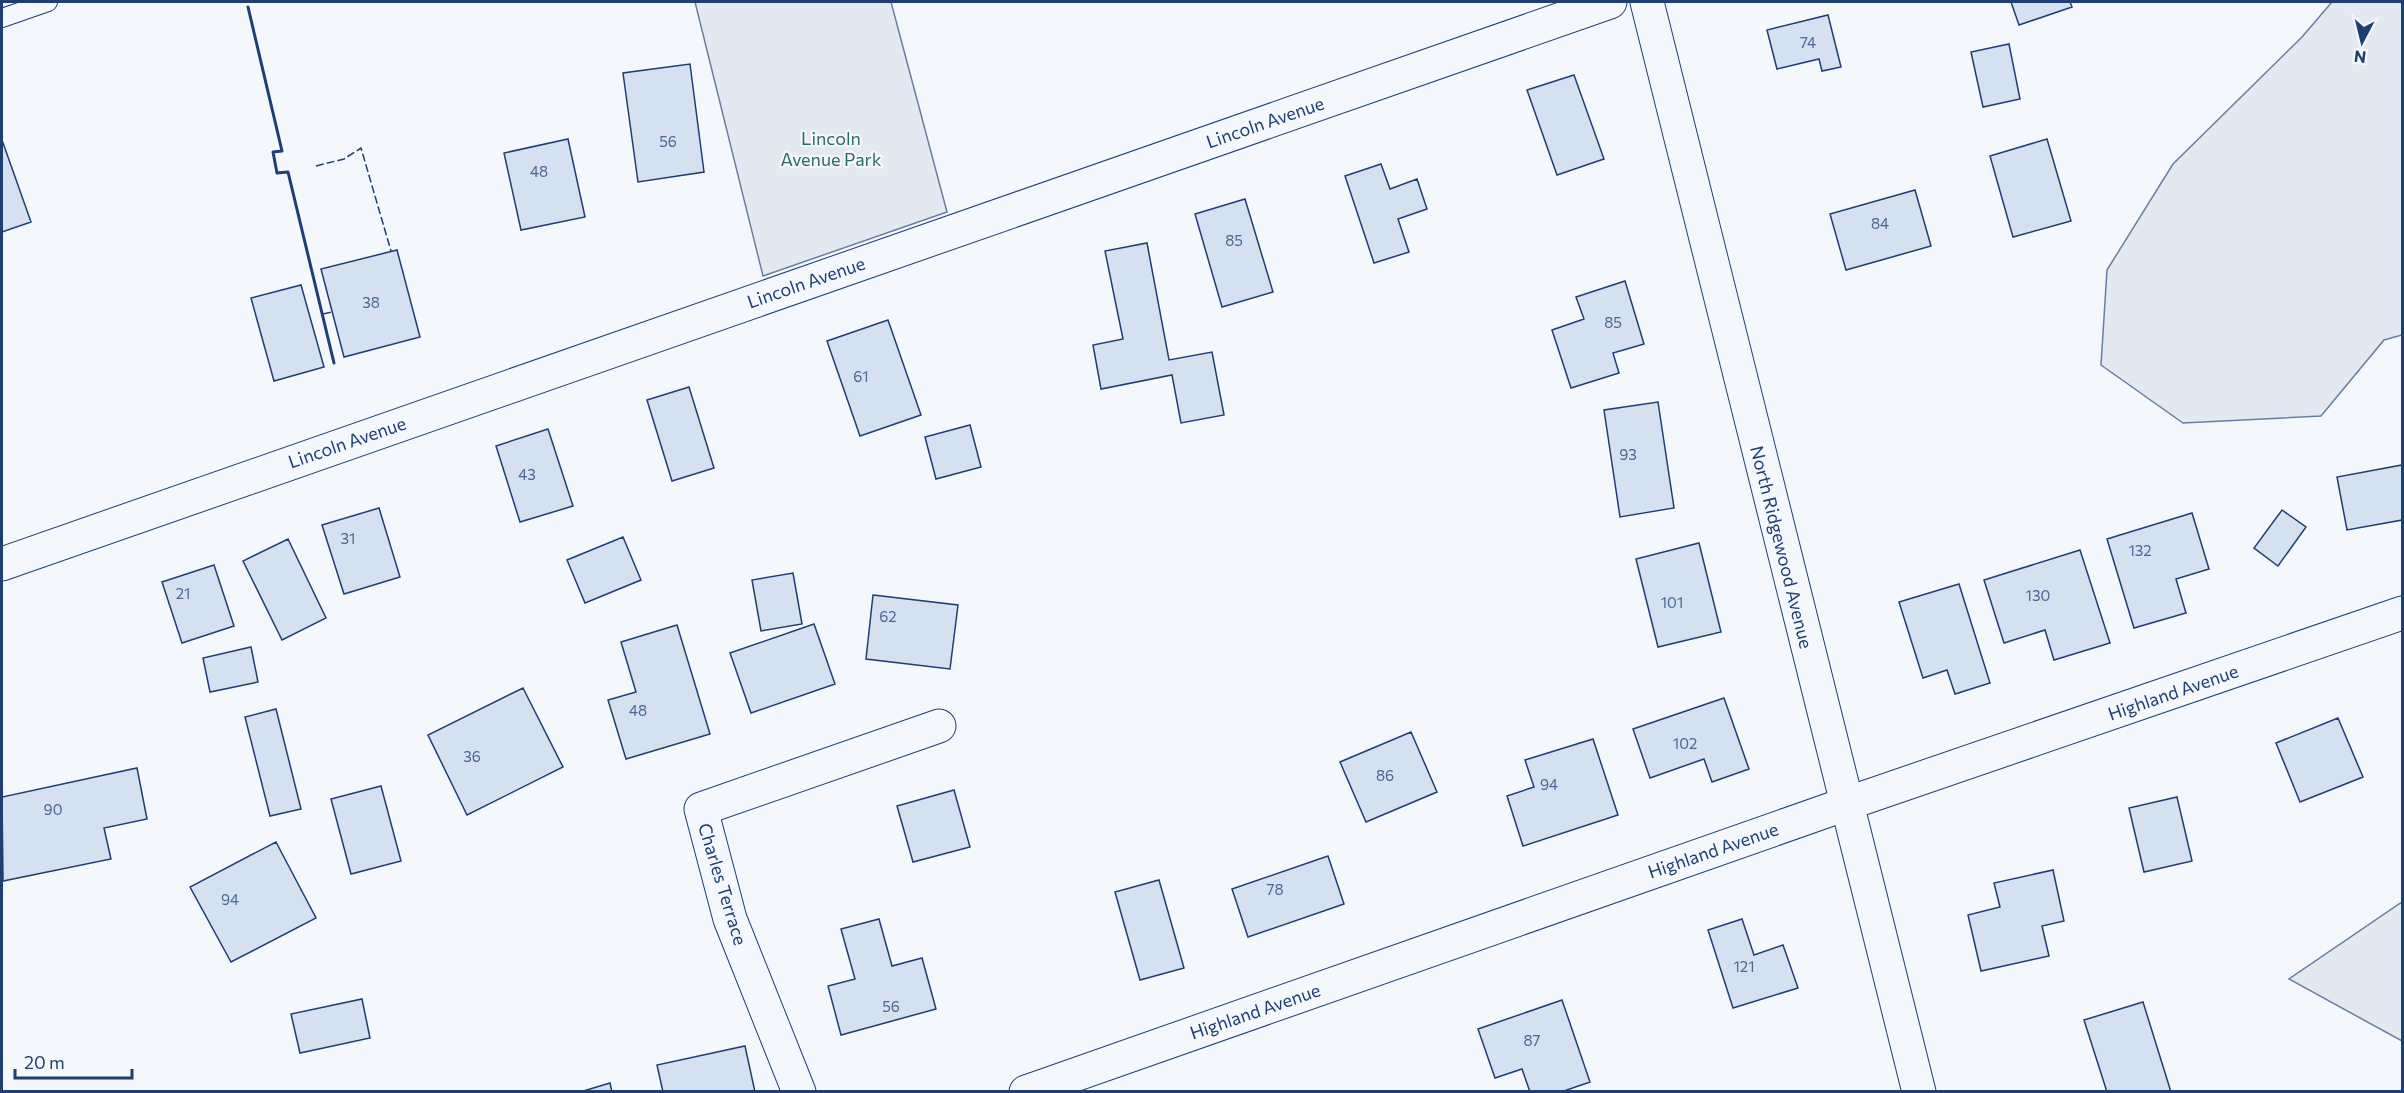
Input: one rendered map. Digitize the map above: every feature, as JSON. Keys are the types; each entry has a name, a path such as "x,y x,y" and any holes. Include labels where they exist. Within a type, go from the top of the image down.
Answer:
{"street":[{"name":"Lincoln Avenue","path":"2,564 1610,2"},
{"name":"North Ridgewood Avenue","path":"1647,2 1919,1092"},
{"name":"Highland Avenue","path":"1026,1092 1846,804 2403,614"},
{"name":"Charles Terrace","path":"799,1092 730,919 701,809 939,726"}],"lane":[{"path":"2,18 48,2"}],"green space":[{"name":"Lincoln Avenue Park","path":"695,2 891,2 947,212 763,276"},
{"path":"2332,2 2402,2 2402,335 2384,340 2321,416 2183,423 2101,365 2107,270 2173,164 2302,37"},
{"path":"2402,902 2402,1041 2289,979"}],"building":[{"path":"2011,2 2070,2 2072,7 2019,25"},
{"path":"1828,15 1841,67 1822,71 1819,59 1777,69 1767,30"},
{"path":"2009,44 2020,99 1983,107 1971,52"},
{"path":"690,64 704,172 638,182 623,73"},
{"path":"1574,75 1604,159 1557,175 1527,90"},
{"path":"568,139 585,217 521,230 504,153"},
{"path":"2047,139 2071,221 2013,237 1990,156"},
{"path":"2,140 31,222 2,232"},
{"path":"1381,164 1390,189 1417,179 1427,209 1398,219 1409,252 1374,263 1345,176"},
{"path":"1915,190 1931,246 1846,270 1830,214"},
{"path":"1245,199 1273,292 1222,307 1195,214"},
{"path":"1147,243 1169,360 1212,352 1224,415 1181,423 1172,375 1101,389 1093,345 1123,339 1105,251"},
{"path":"397,250 420,337 344,357 321,269"},
{"path":"1625,281 1644,344 1613,353 1619,373 1571,388 1552,330 1584,319 1576,297"},
{"path":"301,285 324,367 274,381 251,298"},
{"path":"888,320 921,415 860,436 827,341"},
{"path":"689,387 714,468 672,481 647,400"},
{"path":"1658,402 1674,508 1620,517 1604,410"},
{"path":"970,425 981,467 936,479 925,437"},
{"path":"548,429 573,506 520,522 496,446"},
{"path":"2402,465 2402,520 2347,530 2337,477"},
{"path":"379,508 400,577 344,594 322,525"},
{"path":"2282,510 2306,527 2278,566 2254,548"},
{"path":"2192,513 2209,569 2176,579 2186,613 2134,628 2107,539"},
{"path":"623,537 641,580 585,603 567,560"},
{"path":"288,539 326,618 282,640 243,561"},
{"path":"1699,543 1721,632 1658,647 1636,559"},
{"path":"2080,550 2110,643 2054,660 2045,630 2004,643 1984,580"},
{"path":"214,565 234,626 182,643 162,582"},
{"path":"793,573 802,624 761,631 752,580"},
{"path":"1959,584 1990,683 1955,694 1947,670 1923,678 1899,602"},
{"path":"873,595 958,605 950,669 866,659"},
{"path":"814,624 835,684 751,713 730,653"},
{"path":"677,625 710,734 626,759 608,700 636,692 621,642"},
{"path":"251,647 258,682 210,692 203,658"},
{"path":"523,688 563,767 467,815 428,735"},
{"path":"1724,698 1749,769 1712,782 1704,759 1650,778 1633,729"},
{"path":"276,709 301,809 270,816 245,717"},
{"path":"2338,718 2363,777 2300,802 2276,743"},
{"path":"1411,732 1437,792 1366,822 1340,762"},
{"path":"1593,739 1618,815 1523,846 1507,796 1534,787 1525,760"},
{"path":"137,768 147,819 104,828 111,859 3,881 2,797"},
{"path":"381,786 401,861 351,874 331,799"},
{"path":"954,790 970,847 913,862 897,806"},
{"path":"2177,797 2192,861 2144,872 2129,808"},
{"path":"276,842 316,918 231,962 190,887"},
{"path":"1328,856 1344,904 1248,937 1232,889"},
{"path":"2053,870 2064,921 2042,926 2049,956 1981,971 1968,915 2000,907 1994,883"},
{"path":"1159,880 1184,968 1140,980 1115,892"},
{"path":"879,919 892,966 922,958 936,1009 841,1035 828,986 855,979 841,929"},
{"path":"1742,919 1754,955 1783,945 1798,988 1733,1008 1708,930"},
{"path":"362,999 370,1038 300,1053 291,1014"},
{"path":"1562,1000 1590,1082 1561,1092 1530,1092 1522,1069 1495,1078 1478,1029"},
{"path":"2143,1002 2171,1092 2107,1092 2084,1020"},
{"path":"745,1046 755,1092 663,1092 657,1065"},
{"path":"610,1083 612,1092 580,1092"}],"fence":[{"path":"316,166 344,159 361,148 391,251"},
{"path":"323,314 332,312"}],"wall":[{"path":"248,7 282,151 273,152 277,173 288,172 334,363"}]}
